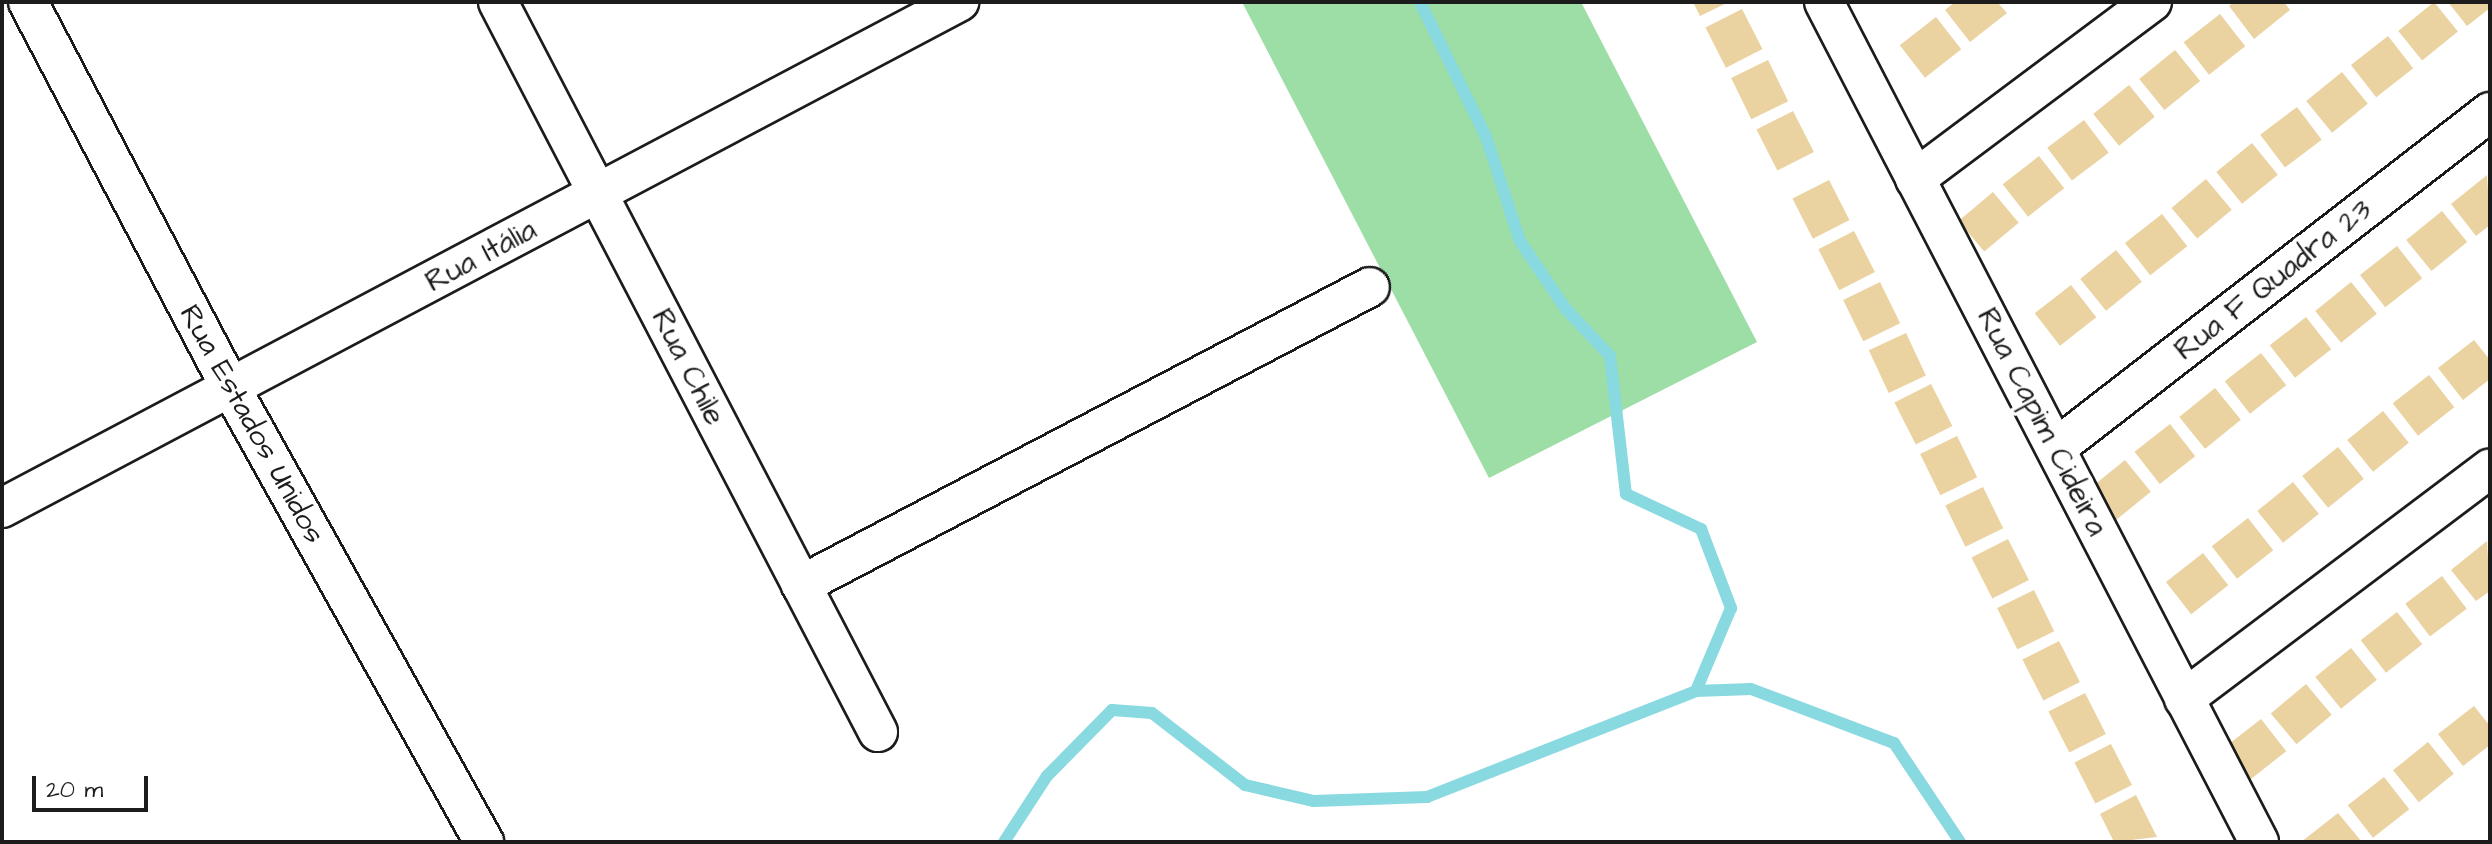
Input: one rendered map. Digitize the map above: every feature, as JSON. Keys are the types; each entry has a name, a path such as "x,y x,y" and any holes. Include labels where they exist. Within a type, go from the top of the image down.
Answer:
{"street":[{"name":"Rua Estados Unidos","path":"28,2 232,390 484,842"},
{"name":"Rua Chile","path":"498,2 878,732"},
{"name":"Rua Itália","path":"2,508 232,390 959,2"},
{"name":"Rua Capim Cideira","path":"1824,2 2259,842"},
{"path":"1915,179 2152,2"},
{"name":"Rua F Quadra 23","path":"2056,448 2490,112"},
{"path":"801,585 1370,287"},
{"path":"2184,699 2490,468"}],"green space":[{"path":"1242,2 1581,2 1757,342 1489,478"}],"building":[{"path":"1693,2 1729,2 1700,16"},
{"path":"1955,2 1997,2 2007,13 1970,42 1945,10"},
{"path":"2234,2 2284,2 2290,10 2254,39 2229,6"},
{"path":"2434,2 2458,32 2422,60 2398,31"},
{"path":"2448,2 2490,2 2490,8 2467,26"},
{"path":"1742,9 1762,49 1726,68 1705,28"},
{"path":"2220,14 2245,46 2209,75 2184,42"},
{"path":"1936,17 1961,49 1925,78 1900,45"},
{"path":"2388,36 2413,68 2376,97 2351,65"},
{"path":"2175,50 2200,81 2164,110 2139,79"},
{"path":"1768,60 1788,101 1751,119 1731,78"},
{"path":"2342,72 2368,104 2332,133 2306,101"},
{"path":"2129,85 2155,117 2119,146 2093,114"},
{"path":"2297,107 2322,140 2285,167 2260,135"},
{"path":"1793,111 1814,152 1777,171 1756,130"},
{"path":"2084,120 2109,153 2072,180 2047,148"},
{"path":"2252,143 2278,175 2242,204 2216,172"},
{"path":"2039,156 2064,188 2028,217 2003,184"},
{"path":"2487,175 2490,225 2476,236 2451,204"},
{"path":"2206,179 2232,210 2197,239 2172,208"},
{"path":"1829,180 1849,220 1813,239 1792,199"},
{"path":"1993,192 2019,223 1984,252 1959,221"},
{"path":"2442,211 2467,242 2431,271 2406,240"},
{"path":"2162,214 2187,246 2150,275 2125,243"},
{"path":"1854,231 1875,272 1839,290 1818,249"},
{"path":"2397,246 2422,278 2385,307 2360,275"},
{"path":"2116,250 2142,282 2106,311 2080,279"},
{"path":"1880,282 1900,323 1863,341 1843,300"},
{"path":"2351,282 2377,314 2341,343 2315,311"},
{"path":"2071,285 2096,317 2060,346 2035,313"},
{"path":"2306,317 2331,349 2295,378 2270,345"},
{"path":"1906,333 1926,376 1889,393 1869,350"},
{"path":"2474,340 2490,360 2490,379 2463,400 2438,368"},
{"path":"2261,353 2286,385 2250,414 2225,381"},
{"path":"2429,375 2454,407 2418,436 2393,403"},
{"path":"1931,384 1952,426 1916,444 1894,403"},
{"path":"2215,388 2241,420 2205,449 2179,417"},
{"path":"2383,411 2409,443 2373,472 2347,440"},
{"path":"2170,424 2195,456 2160,484 2135,452"},
{"path":"1957,436 1977,477 1940,495 1920,454"},
{"path":"2338,447 2364,479 2328,508 2302,476"},
{"path":"2125,460 2151,492 2115,521 2089,489"},
{"path":"2293,482 2319,514 2283,543 2257,511"},
{"path":"1983,487 2003,528 1965,547 1945,505"},
{"path":"2248,518 2273,550 2237,579 2212,546"},
{"path":"2008,539 2029,580 1992,599 1971,558"},
{"path":"2487,541 2490,591 2476,601 2451,570"},
{"path":"2203,553 2228,585 2191,614 2166,582"},
{"path":"2442,576 2467,609 2430,636 2405,604"},
{"path":"2034,590 2054,631 2017,649 1997,608"},
{"path":"2397,612 2422,644 2386,673 2361,640"},
{"path":"2059,641 2080,682 2043,701 2022,660"},
{"path":"2351,648 2377,680 2341,709 2315,677"},
{"path":"2306,684 2332,715 2296,744 2271,714"},
{"path":"2085,693 2106,734 2069,753 2048,712"},
{"path":"2474,706 2490,726 2490,745 2463,766 2438,734"},
{"path":"2261,719 2286,751 2250,780 2225,747"},
{"path":"2428,742 2454,774 2419,802 2393,770"},
{"path":"2111,744 2132,785 2095,804 2074,763"},
{"path":"2384,777 2409,809 2373,838 2348,805"},
{"path":"2136,795 2157,837 2114,842 2100,814"},
{"path":"2338,813 2362,842 2301,842"}],"waterway":[{"path":"1420,2 1486,137 1520,241 1565,308 1610,356 1626,494 1701,529 1731,608 1696,691"},
{"path":"1004,842 1047,776 1112,710 1152,713 1245,785 1314,801 1427,797 1696,691 1751,689 1894,743 1960,842"}]}
